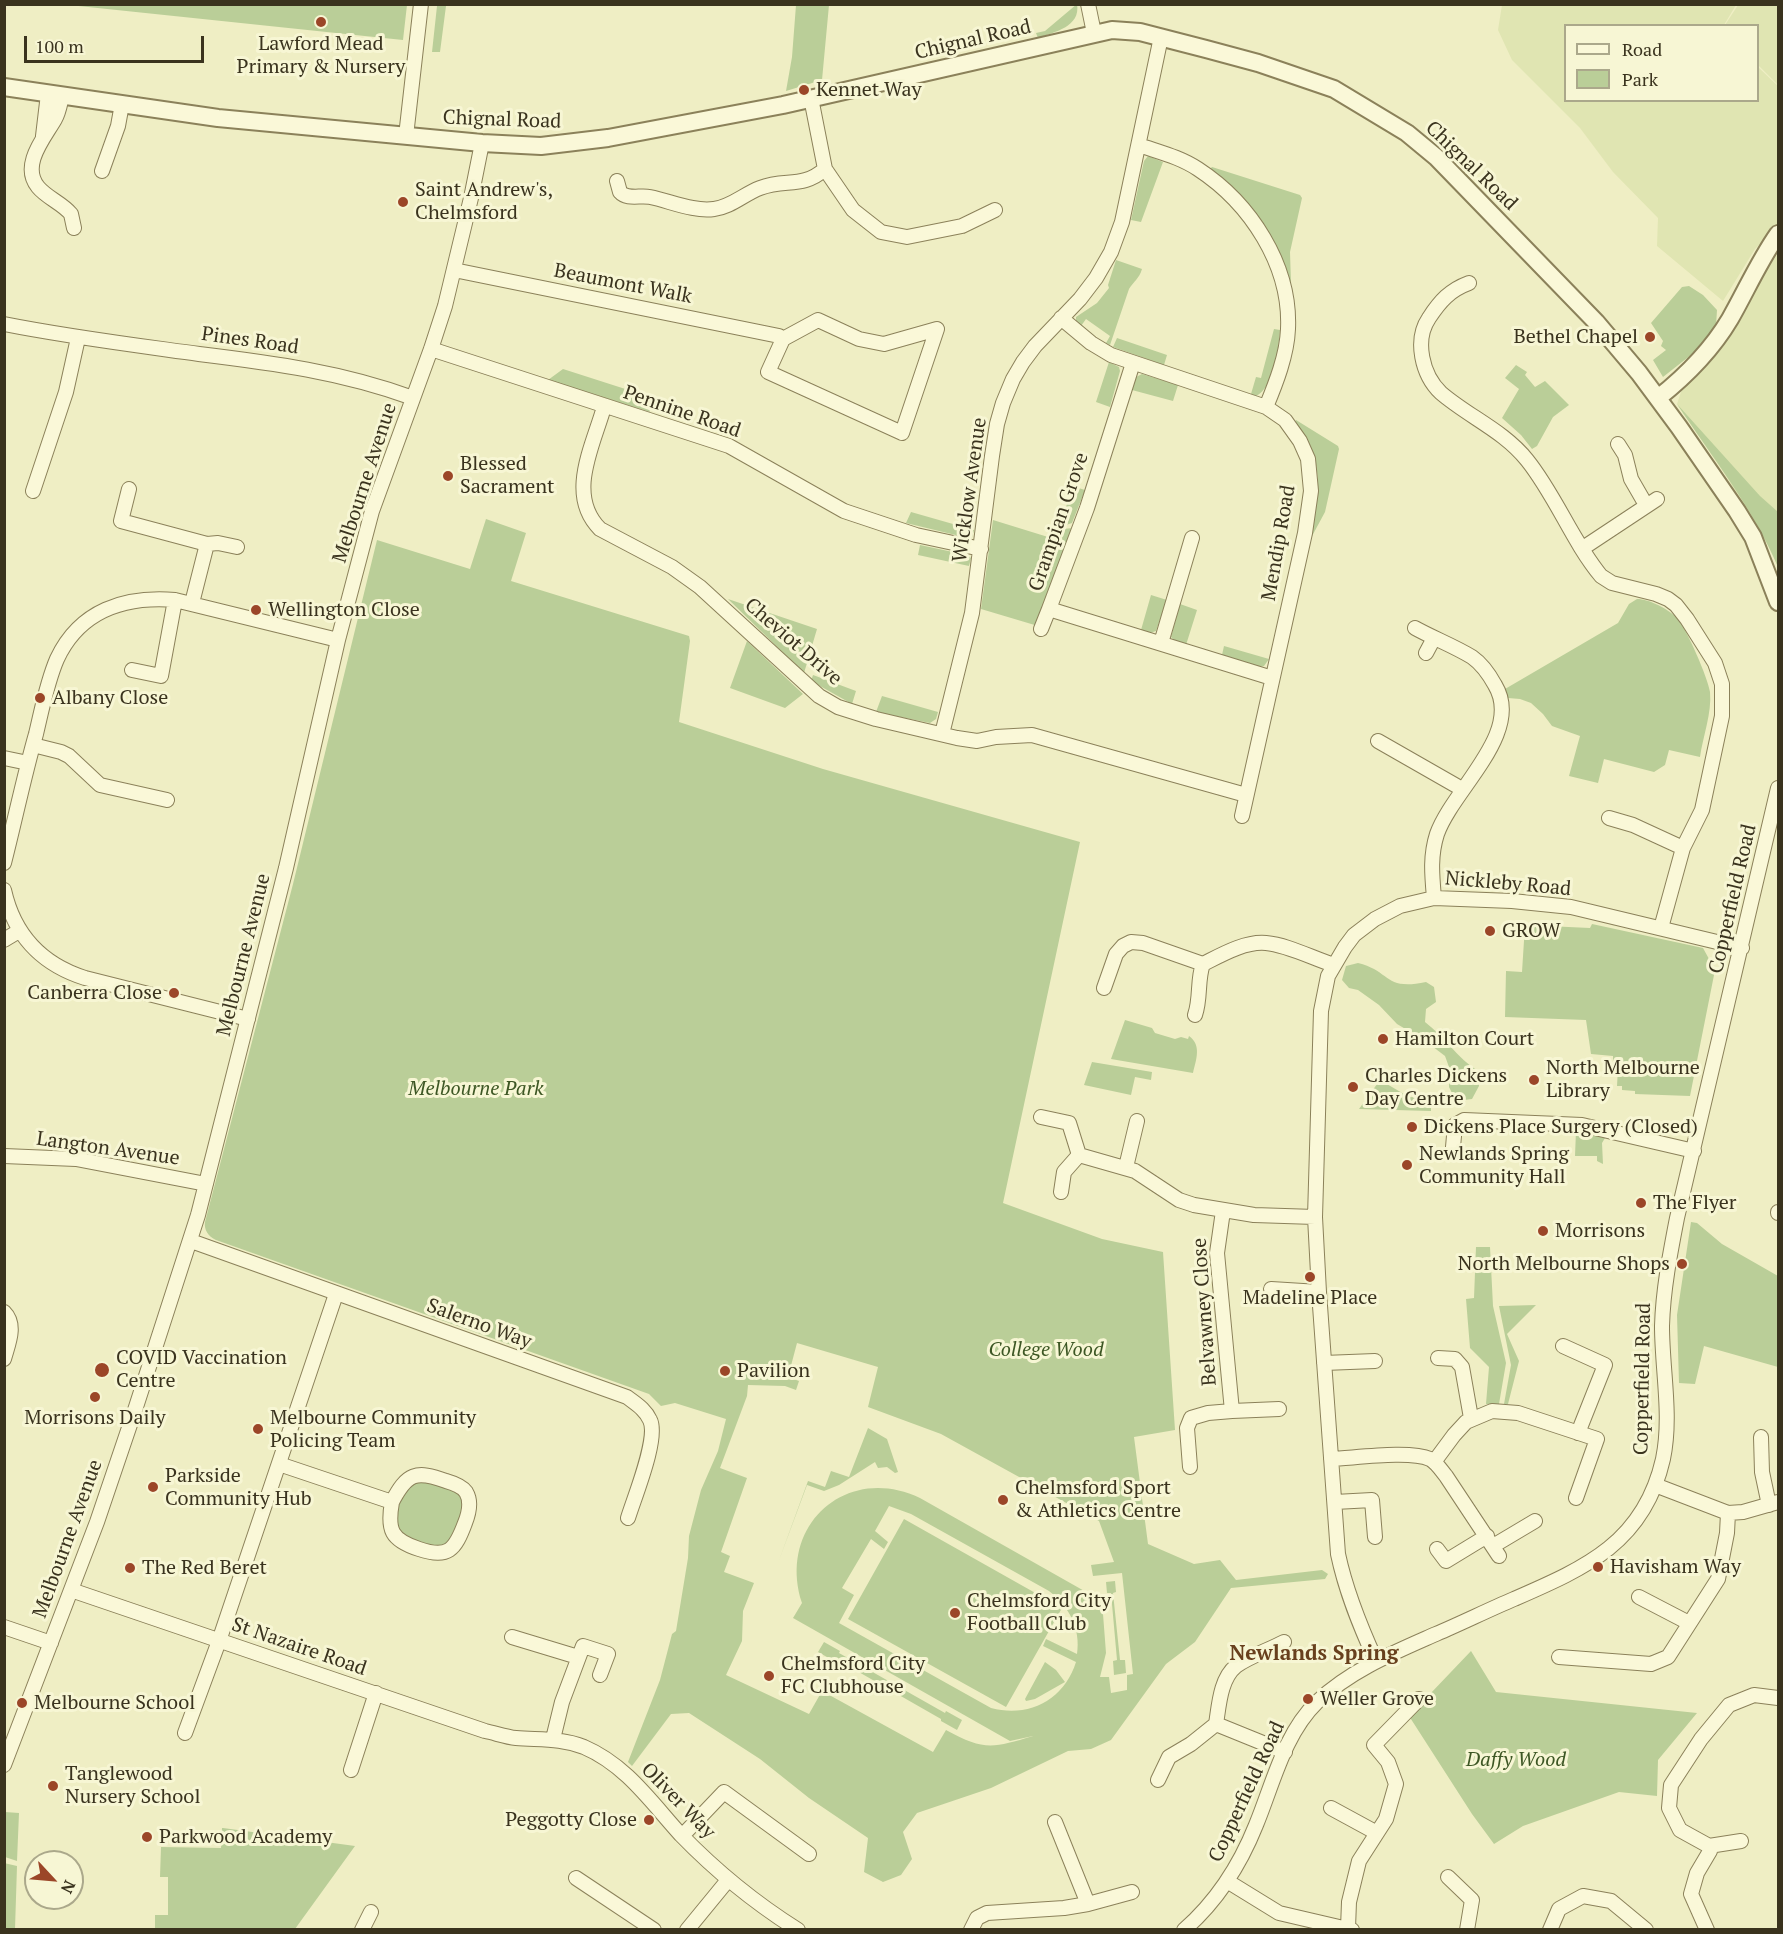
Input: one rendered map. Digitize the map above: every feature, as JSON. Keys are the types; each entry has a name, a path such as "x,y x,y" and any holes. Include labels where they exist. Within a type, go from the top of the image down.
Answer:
{"street":[{"path":"406,136 421,4"},
{"path":"1088,4 1094,33"},
{"name":"Chignal Road","path":"4,87 218,118 523,146 556,145 709,119 906,78 1094,33 1126,30 1258,63 1334,89 1407,133 1436,157 1596,322 1658,398 1711,472 1753,537 1778,603"},
{"name":"Wicklow Avenue","path":"942,734 972,613 997,424 1013,379 1023,362 1035,346 1080,299 1111,252 1122,222 1161,37"},
{"path":"55,95 32,166 34,181 71,214 74,228"},
{"path":"811,98 825,169 853,210 881,232 907,237 962,225 995,210"},
{"path":"102,171 118,126 122,104"},
{"name":"Melbourne Avenue","path":"4,1766 71,1590 136,1407 190,1241 286,868 338,640 372,511 431,349 454,270 482,143"},
{"path":"1139,145 1174,157 1196,168 1216,182 1231,195 1258,228 1269,247 1282,279 1288,327 1287,346 1266,407"},
{"path":"617,181 622,195 714,209 760,188 775,184 803,182 815,177 825,169"},
{"path":"1658,398 1688,373 1709,350 1729,320 1756,268 1779,234"},
{"name":"Beaumont Walk","path":"454,270 778,336 783,339"},
{"path":"1469,283 1455,288 1439,302 1424,326 1420,348 1426,371 1440,392 1511,442 1529,462 1601,576 1612,583 1656,594 1676,605 1715,663 1722,684 1722,716 1713,766 1702,810 1683,848 1661,928"},
{"name":"Mendip Road","path":"1061,318 1091,343 1111,355 1266,407 1277,413 1289,424 1308,459 1311,491 1305,532 1242,816"},
{"path":"818,320 859,339 884,344 937,329 902,433 768,372 783,339 818,320"},
{"name":"Pines Road","path":"4,324 78,338 263,362 336,375 373,384 413,398"},
{"path":"33,491 66,392 78,338"},
{"name":"Pennine Road","path":"431,349 729,446 844,511 916,535 981,549"},
{"name":"Grampian Grove","path":"1133,363 1087,508 1049,609 1272,678"},
{"name":"Cheviot Drive","path":"604,406 582,480 582,498 592,521 600,529 672,567 700,586 819,696 838,707 876,719 977,741 996,737 1032,735 1246,795"},
{"path":"1583,548 1652,502 1631,479 1625,455 1618,444"},
{"path":"129,489 121,521 207,544 218,543 237,547"},
{"path":"1161,643 1192,538"},
{"path":"192,603 207,544"},
{"path":"4,863 28,763 57,660 64,646 81,626 106,609 129,600 152,598 176,600 338,640"},
{"path":"132,670 160,676 176,600"},
{"path":"1041,629 1049,609"},
{"path":"1414,628 1473,658 1490,674 1502,697 1501,725 1494,744 1462,789 1438,832 1432,849 1434,897"},
{"path":"1426,653 1434,638"},
{"path":"1378,741 1462,789"},
{"path":"33,745 69,756 100,784 167,800"},
{"path":"4,758 28,763"},
{"name":"Copperfield Road","path":"1184,1929 1199,1916 1227,1881 1255,1827 1295,1731 1315,1704 1345,1678 1376,1660 1558,1580 1593,1562 1623,1537 1655,1485 1663,1460 1666,1429 1662,1327 1667,1274 1677,1218 1776,816 1779,788"},
{"path":"1609,818 1633,825 1683,848"},
{"path":"4,890 19,931 44,956 72,973 248,1019"},
{"name":"Nickleby Road","path":"1376,1660 1359,1625 1338,1554 1319,1292 1316,1217 1321,1011 1325,986 1334,965 1354,935 1375,918 1400,906 1434,897 1571,907 1742,948"},
{"path":"4,940 19,931"},
{"path":"1104,988 1116,954 1123,946 1131,942 1143,943 1203,964"},
{"path":"1195,1015 1199,1003 1200,970 1203,964 1232,951 1264,943 1334,965"},
{"path":"1041,1117 1069,1123 1079,1155"},
{"path":"1453,1147 1455,1125 1464,1120 1582,1125 1694,1150"},
{"path":"1126,1167 1137,1121"},
{"path":"1079,1155 1126,1167 1179,1200 1223,1210 1272,1217 1316,1217"},
{"path":"1061,1192 1064,1172 1079,1155"},
{"name":"Langton Avenue","path":"4,1156 76,1159 206,1184"},
{"name":"Belvawney Close","path":"1223,1210 1217,1252 1232,1411"},
{"name":"Salerno Way","path":"190,1241 627,1397 642,1408 652,1421 652,1443 628,1518"},
{"path":"1271,1289 1319,1292"},
{"path":"185,1733 219,1641 336,1294"},
{"path":"4,1312 10,1322 11,1330 4,1359"},
{"path":"1563,1346 1605,1365 1578,1433"},
{"path":"1438,1358 1455,1359 1462,1366 1471,1419"},
{"path":"1324,1363 1375,1361"},
{"name":"Belvawney Close","path":"1190,1467 1187,1428 1191,1418 1208,1413 1279,1409"},
{"path":"1434,1462 1454,1434 1471,1419 1492,1411 1509,1411 1597,1438 1576,1498"},
{"path":"1655,1485 1728,1513 1743,1512 1774,1504 1762,1472 1761,1437"},
{"path":"1331,1459 1407,1455 1425,1457 1434,1462 1493,1546"},
{"path":"279,1464 392,1502"},
{"path":"429,1474 463,1489 467,1494 469,1504 468,1514 455,1546 447,1552 432,1554 406,1545 395,1536 389,1522 392,1502 406,1480 413,1476 429,1474"},
{"path":"1335,1502 1372,1500 1375,1537"},
{"path":"1559,1657 1651,1664 1668,1657 1718,1579 1728,1513"},
{"path":"1437,1549 1446,1561 1493,1546 1535,1521"},
{"name":"St Nazaire Road","path":"71,1590 485,1731 514,1738"},
{"path":"1639,1597 1689,1623"},
{"path":"4,1627 51,1643"},
{"path":"512,1637 578,1657"},
{"path":"1158,1780 1169,1757 1191,1744 1216,1724 1221,1694 1235,1667 1284,1642"},
{"path":"553,1738 562,1702 583,1646 608,1654 600,1675"},
{"path":"351,1770 376,1693"},
{"path":"1741,1841 1709,1846 1680,1830 1669,1808 1671,1785 1701,1739 1729,1705 1754,1695 1779,1698"},
{"path":"1227,1881 1279,1913 1350,1929 1349,1902 1359,1861 1386,1819 1396,1784 1388,1762 1374,1745 1419,1699"},
{"path":"1216,1724 1285,1752"},
{"name":"Oliver Way","path":"514,1738 553,1738 582,1746 610,1760 632,1779 682,1836 728,1880 771,1913 798,1929"},
{"path":"682,1836 724,1792 809,1854"},
{"path":"1331,1808 1377,1833"},
{"path":"1055,1821 1088,1904"},
{"path":"1707,1929 1691,1894 1697,1873 1710,1851 1709,1846"},
{"path":"1448,1877 1472,1900 1467,1929"},
{"path":"576,1878 654,1929"},
{"path":"687,1929 728,1880"},
{"path":"971,1929 977,1918 987,1913 1064,1908 1132,1892"},
{"path":"1550,1929 1559,1909 1583,1896 1611,1901 1647,1929"},
{"path":"362,1929 371,1912"}],"green space":[{"path":"1077,4 1077,12 1071,23 1058,31 1038,38 1036,33 1045,31"},
{"name":"Lawford Mead Primary & Nursery","path":"69,5 407,5 403,40"},
{"path":"796,5 829,5 822,80 786,91 792,57"},
{"path":"1502,5 1736,5 1725,24 1564,24 1564,102 1759,102 1759,68 1778,86 1778,227 1755,249 1723,301 1657,246 1658,218 1613,172 1580,128 1512,60 1498,30"},
{"path":"1738,5 1778,5 1778,85 1759,66 1759,24 1726,24"},
{"path":"437,6 446,6 440,52 432,52"},
{"path":"1148,156 1163,162 1141,222 1131,220 1144,161"},
{"path":"1212,167 1300,195 1302,198 1290,252 1291,284 1277,250 1260,220 1238,194 1210,169"},
{"path":"1778,253 1778,567 1770,548 1726,476 1677,404 1682,389 1710,358"},
{"path":"1116,260 1142,269 1129,289 1110,345 1106,343 1110,336 1086,319 1081,326 1076,321 1076,317 1097,303 1109,288"},
{"path":"1689,286 1703,295 1717,310 1716,326 1696,351 1663,377 1653,360 1666,350 1661,346 1663,341 1651,323 1682,287"},
{"path":"1274,329 1280,330 1274,367 1267,385 1256,396 1251,394 1256,377 1261,378"},
{"path":"1117,338 1167,355 1164,365 1113,347"},
{"path":"1109,362 1119,367 1120,371 1110,407 1096,402"},
{"path":"1516,365 1527,372 1525,375 1535,387 1545,381 1569,405 1553,417 1537,446 1532,449 1521,435 1502,418 1519,389 1505,378"},
{"path":"563,369 644,395 650,412 548,380"},
{"path":"1142,374 1178,385 1173,401 1132,390 1136,377"},
{"path":"1677,404 1760,496 1778,512 1778,567 1744,503"},
{"path":"1296,420 1338,446 1339,449 1325,512 1311,538 1309,537 1316,506 1318,477 1311,450 1294,423"},
{"path":"1072,486 1085,490 1072,523 1063,526 1061,525"},
{"path":"911,512 974,530 972,537 968,538 906,523"},
{"name":"Melbourne Park","path":"486,519 526,533 511,581 689,636 679,722 823,769 1080,842 1003,1203 1102,1239 1163,1252 1175,1430 1134,1437 1148,1544 1194,1564 1220,1560 1236,1580 1322,1570 1328,1574 1325,1579 1231,1588 1195,1642 1166,1664 1111,1740 1091,1749 1068,1751 991,1788 917,1813 903,1832 912,1859 901,1875 883,1882 864,1872 868,1838 809,1798 760,1759 689,1713 671,1714 632,1766 628,1762 660,1680 672,1634 676,1631 688,1558 689,1536 701,1490 718,1451 726,1419 675,1403 661,1406 649,1394 216,1240 206,1230 205,1222 293,884 377,540 470,569","holes":["797,1343 878,1367 868,1407 941,1434 1099,1521 1114,1562 1091,1565 1093,1576 1122,1573 1133,1674 1127,1675 1127,1690 1111,1693 1109,1677 1100,1677 1106,1653 1102,1601 920,1498 893,1489 867,1489 844,1496 824,1508 809,1527 799,1549 797,1575 802,1603 793,1618 1010,1741 1033,1736 1008,1743 989,1745 970,1741 946,1730 933,1752 822,1691 809,1714 726,1675 742,1641 743,1611 754,1583 724,1572 730,1556 721,1552 747,1478 720,1468 747,1396 748,1385 785,1386 796,1390 799,1381 788,1377","889,1506 911,1514 1056,1597 1072,1619 1078,1645 1077,1654 1046,1639 1043,1646 1076,1662 1063,1687 1054,1696 1031,1708 1019,1710 991,1708 839,1623 854,1595 842,1588 871,1539 884,1549 888,1542 875,1531"]},
{"path":"993,520 1048,537 1063,529 1073,528 1038,626 981,609"},
{"path":"920,545 967,555 971,558 969,566 918,555"},
{"path":"1151,595 1167,600 1156,631 1150,633 1141,630"},
{"path":"728,599 817,629 804,673"},
{"path":"1637,599 1659,605 1678,619 1687,633 1701,666 1710,692 1710,700 1700,757 1669,750 1665,765 1654,772 1604,759 1598,783 1569,776 1580,736 1552,726 1531,703 1508,698 1505,689 1618,623 1629,604"},
{"path":"1180,604 1197,610 1186,645 1171,637"},
{"path":"747,641 803,694 785,708 730,688"},
{"path":"1224,646 1269,659 1264,666 1259,667 1222,655"},
{"path":"813,675 856,691 852,704 811,681"},
{"path":"882,696 938,712 936,719 930,723 876,712"},
{"path":"1592,924 1703,948 1715,970 1690,1096 1635,1094 1635,1091 1622,1090 1622,1086 1617,1086 1618,1068 1613,1064 1613,1056 1591,1054 1586,1020 1505,1017 1506,971 1522,972 1525,925 1590,928"},
{"path":"1358,963 1369,966 1395,982 1412,984 1426,982 1434,987 1436,1002 1426,1009 1425,1022 1478,1071 1479,1086 1472,1099 1456,1101 1449,1087 1449,1067 1445,1056 1397,1024 1379,1005 1358,990 1349,988 1342,980 1346,966"},
{"path":"1125,1020 1152,1028 1155,1033 1175,1039 1181,1037 1188,1039 1189,1036 1197,1048 1193,1073 1111,1059"},
{"path":"1092,1062 1152,1072 1151,1080 1135,1077 1131,1095 1084,1085"},
{"path":"1380,1080 1409,1097 1431,1098 1431,1111 1359,1109"},
{"path":"1576,1131 1605,1138 1602,1143 1603,1164 1597,1161 1597,1156 1575,1156"},
{"path":"1691,1222 1697,1223 1722,1244 1778,1276 1778,1367 1704,1346 1695,1384 1679,1383 1677,1315"},
{"path":"1476,1247 1490,1247 1493,1306 1506,1363 1499,1404 1486,1404 1489,1367 1470,1348 1466,1299 1474,1298"},
{"path":"1536,1305 1507,1334 1519,1361 1508,1404 1504,1404 1511,1365 1499,1306"},
{"path":"868,1428 887,1439 898,1472 895,1473 887,1467 878,1468 875,1462 839,1485 824,1491 807,1485 778,1563 808,1481 825,1487 831,1471 849,1477"},
{"path":"428,1479 460,1493 465,1506 452,1542 438,1549 410,1541 398,1532 397,1511 400,1499 412,1482"},
{"name":"Chelmsford City Football Club","path":"904,1519 1062,1608 1006,1707 848,1619"},
{"path":"1115,1581 1116,1592 1113,1593 1120,1660 1125,1660 1126,1673 1114,1675 1113,1661 1117,1660 1111,1593 1107,1593 1106,1582"},
{"path":"824,1642 840,1651 839,1653 945,1713 946,1711 962,1720 957,1730 836,1659 834,1661 818,1652"},
{"name":"Daffy Wood","path":"1471,1651 1496,1692 1697,1713 1658,1760 1657,1796 1619,1792 1523,1826 1494,1844 1409,1716"},
{"path":"1045,1662 1056,1670 1065,1682 1035,1699 1026,1701 1025,1699"},
{"path":"5,1812 19,1813 17,1861 5,1857"},
{"path":"222,1828 355,1846 295,1929 155,1929 155,1915 168,1915 168,1877 160,1877 161,1847 221,1848"},
{"path":"4,1863 17,1866 15,1929 5,1929"}],"place":[{"name":"Lawford Mead Primary & Nursery","path":"321,22"},
{"name":"Kennet Way","path":"804,90"},
{"name":"Saint Andrew's, Chelmsford","path":"403,202"},
{"name":"Bethel Chapel","path":"1650,337"},
{"name":"Blessed Sacrament","path":"448,476"},
{"name":"Wellington Close","path":"256,610"},
{"name":"Albany Close","path":"40,698"},
{"name":"GROW","path":"1490,931"},
{"name":"Canberra Close","path":"174,993"},
{"name":"Hamilton Court","path":"1383,1039"},
{"name":"North Melbourne Library","path":"1534,1080"},
{"name":"Charles Dickens Day Centre","path":"1353,1087"},
{"name":"Dickens Place Surgery (Closed)","path":"1412,1127"},
{"name":"Newlands Spring Community Hall","path":"1407,1165"},
{"name":"The Flyer","path":"1641,1203"},
{"name":"Morrisons","path":"1543,1231"},
{"name":"North Melbourne Shops","path":"1682,1264"},
{"name":"Madeline Place","path":"1310,1277"},
{"name":"COVID Vaccination Centre","path":"102,1370"},
{"name":"Pavilion","path":"725,1371"},
{"name":"Morrisons Daily","path":"95,1397"},
{"name":"Melbourne Community Policing Team","path":"258,1429"},
{"name":"Parkside Community Hub","path":"153,1487"},
{"name":"Chelmsford Sport & Athletics Centre","path":"1003,1500"},
{"name":"Havisham Way","path":"1598,1567"},
{"name":"The Red Beret","path":"130,1568"},
{"name":"Chelmsford City Football Club","path":"955,1613"},
{"name":"Chelmsford City FC Clubhouse","path":"769,1676"},
{"name":"Weller Grove","path":"1308,1699"},
{"name":"Melbourne School","path":"22,1703"},
{"name":"Tanglewood Nursery School","path":"53,1786"},
{"name":"Peggotty Close","path":"649,1820"},
{"name":"Parkwood Academy","path":"147,1837"}],"district":[{"name":"Newlands Spring","path":"1314,1654"}],"park label":[{"name":"College Wood","path":"1046,1350"}]}
